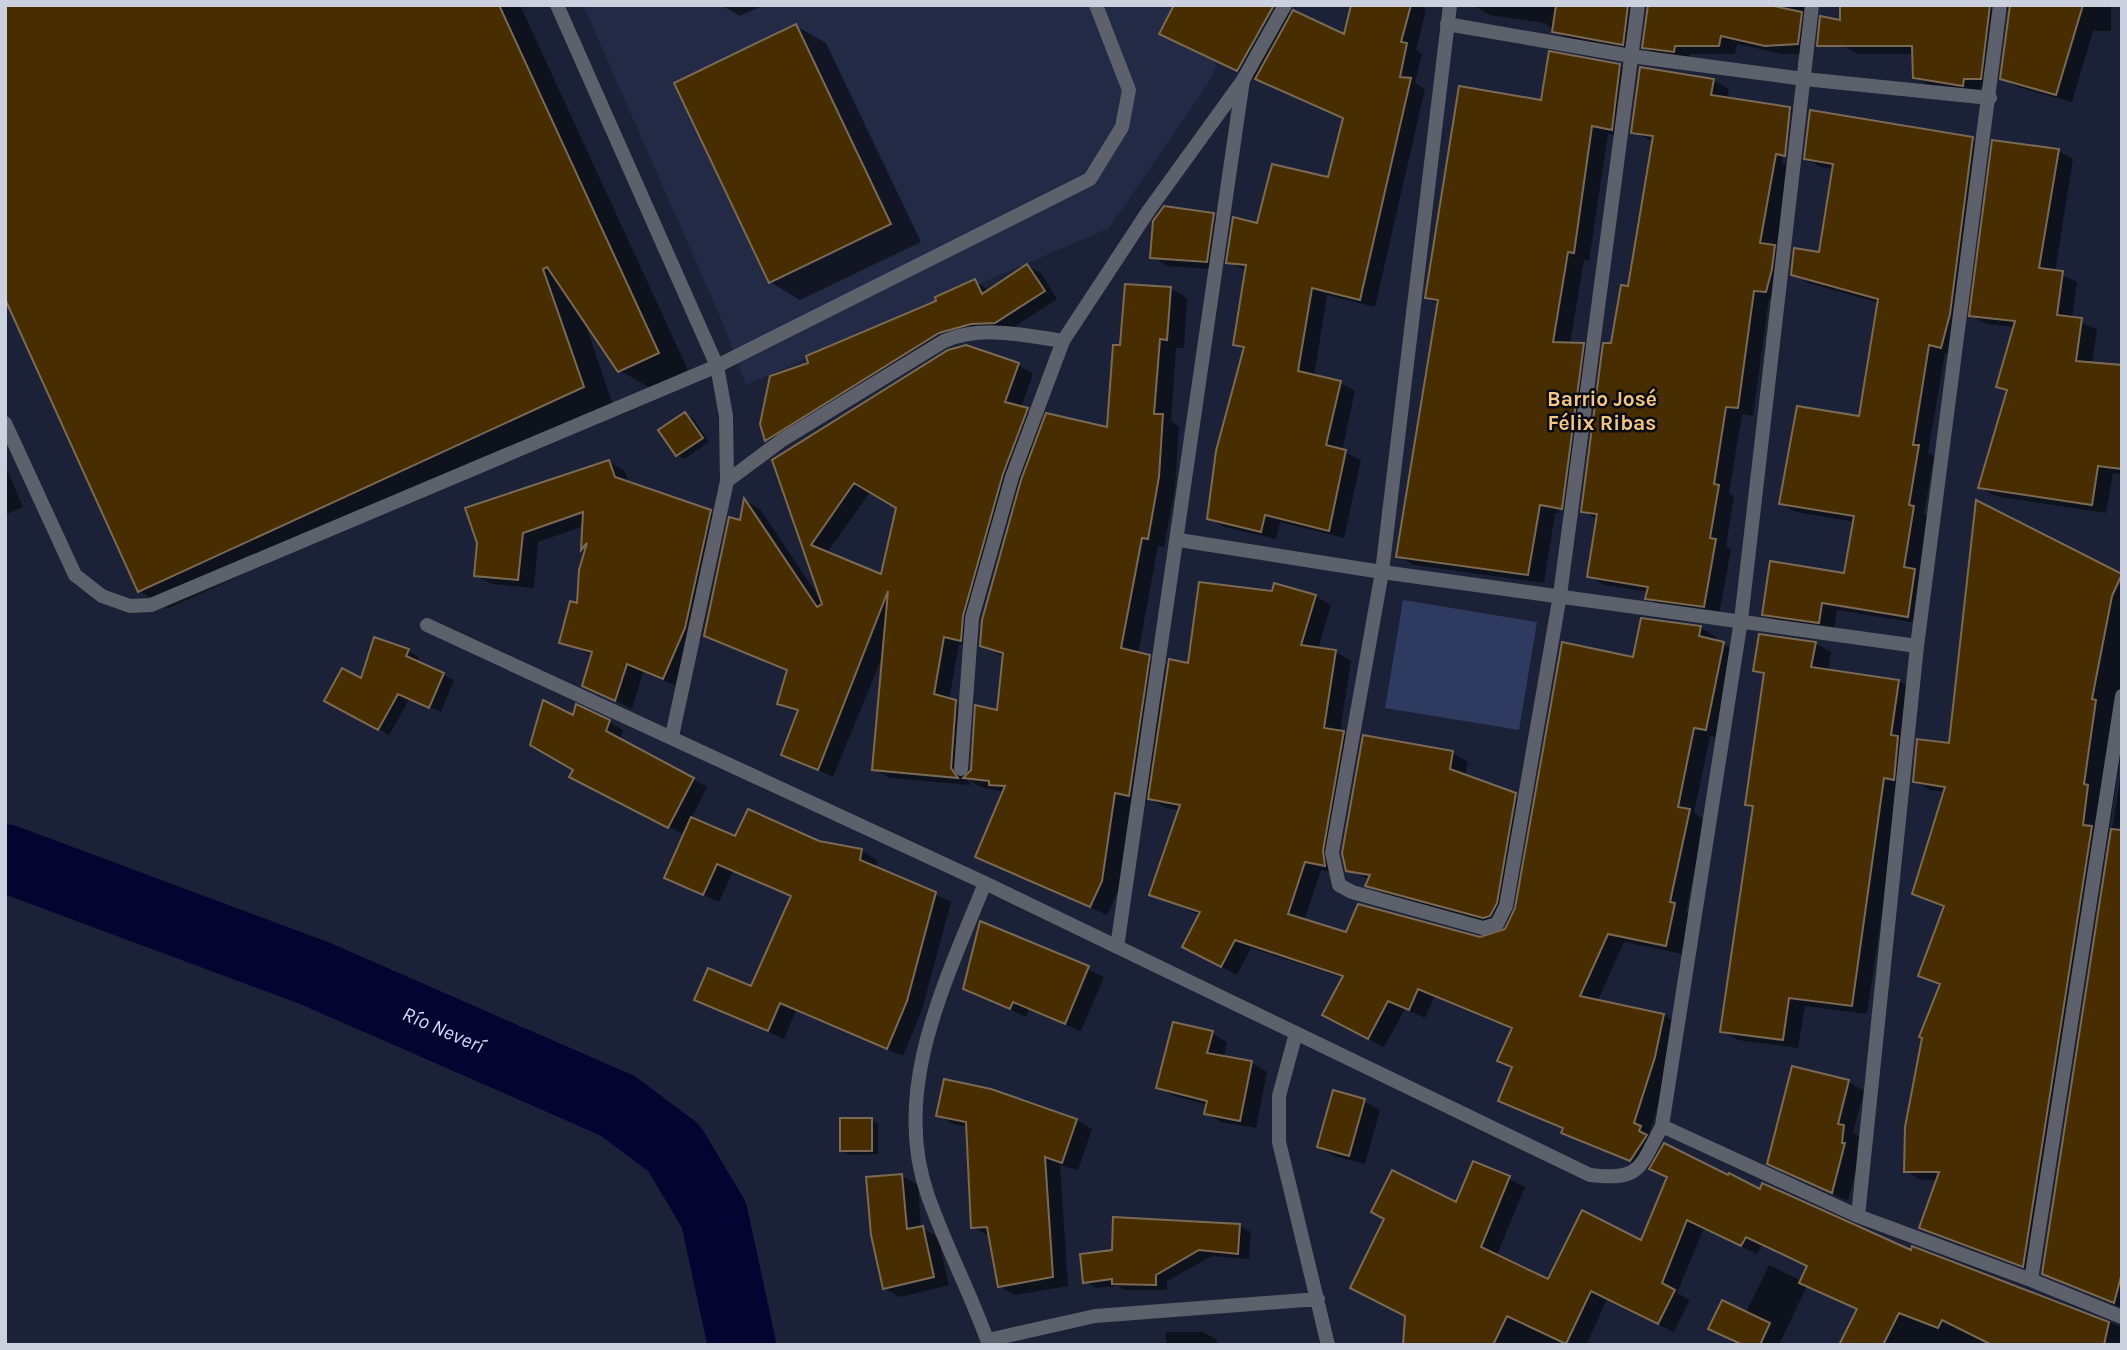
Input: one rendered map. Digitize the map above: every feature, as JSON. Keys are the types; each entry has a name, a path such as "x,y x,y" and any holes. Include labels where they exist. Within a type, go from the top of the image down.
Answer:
{"street":[{"path":"557,5 717,366 726,416 727,481 672,736"},
{"path":"5,423 75,575 102,596 130,606 151,605 717,366 1090,179 1122,127 1129,90 1096,5"},
{"path":"961,769 972,618 1012,477 1063,341 1149,210 1243,80 1285,5"},
{"path":"1450,5 1382,572 1332,853 1339,885 1352,892 1483,928 1497,924 1506,906 1560,595 1638,5"},
{"path":"427,625 985,883 1590,1175 1619,1178 1639,1170 1662,1126 1741,620 1812,5"},
{"path":"1858,1216 1917,646 2000,5"},
{"path":"1447,24 1631,56 1804,79 1990,98"},
{"path":"1117,947 1179,540 1243,80"},
{"path":"727,481 803,427 944,341 962,334 1002,331 1063,341"},
{"path":"1179,540 1382,572 1917,646"},
{"path":"2031,1280 2122,696"},
{"path":"985,883 940,996 920,1068 913,1125 927,1194 988,1342 1095,1315 1318,1299"},
{"path":"1296,1033 1279,1096 1279,1142 1328,1345"},
{"path":"1662,1126 1858,1216 2122,1317"}],"shaded area":[{"path":"583,5 1244,5 1208,84 1109,228 746,385 722,321"},
{"path":"1403,600 1537,622 1519,730 1385,708"}],"building":[{"path":"5,5 499,5 659,353 618,372 547,267 543,269 584,387 138,592 5,299"},
{"path":"1174,5 1274,5 1237,71 1159,34"},
{"path":"1351,5 1411,5 1401,42 1407,43 1400,77 1411,78 1360,300 1312,288 1298,371 1341,381 1326,445 1346,450 1329,531 1265,515 1261,532 1207,519 1216,451 1244,347 1233,345 1246,265 1226,263 1233,217 1257,223 1272,164 1328,177 1343,118 1255,79 1293,10 1344,34"},
{"path":"1556,5 1628,5 1623,45 1552,32"},
{"path":"1648,5 1769,5 1802,12 1798,44 1765,46 1721,36 1719,46 1675,46 1674,52 1642,48"},
{"path":"1990,5 1981,79 1964,79 1963,86 1913,78 1912,46 1817,46 1820,16 1840,20 1840,6"},
{"path":"2010,5 2083,5 2056,95 2000,79"},
{"path":"796,24 891,224 769,283 674,83"},
{"path":"1549,51 1620,64 1612,130 1592,126 1574,253 1568,252 1553,342 1584,343 1562,509 1540,505 1528,575 1396,557 1438,300 1425,298 1459,86 1541,100"},
{"path":"1640,67 1714,79 1711,95 1790,107 1785,156 1776,154 1760,243 1775,245 1772,269 1766,292 1754,291 1738,408 1726,407 1714,484 1719,485 1710,538 1716,539 1704,607 1645,599 1648,587 1587,577 1597,514 1581,512 1603,343 1611,343 1621,285 1628,286 1653,136 1631,133"},
{"path":"1810,110 1973,137 1950,314 1941,348 1929,345 1913,445 1919,445 1909,505 1914,506 1904,567 1915,569 1908,617 1822,603 1819,623 1762,615 1770,561 1844,573 1854,516 1779,504 1797,406 1859,416 1878,299 1791,275 1794,248 1819,252 1833,164 1804,159"},
{"path":"1992,140 2059,149 2039,268 2063,271 2057,315 2082,318 2076,361 2122,365 2122,469 2098,466 2092,505 1978,488 2007,390 1996,387 2015,321 1969,316"},
{"path":"1164,206 1214,213 1207,262 1150,258 1153,221"},
{"path":"1027,264 1045,291 995,323 971,324 939,333 765,441 760,424 770,376 808,363 806,356 936,301 935,297 975,279 982,294"},
{"path":"1125,284 1171,287 1167,340 1160,339 1154,414 1163,414 1159,477 1148,539 1142,538 1121,648 1150,655 1129,796 1115,793 1102,881 1090,907 975,857 1005,786 963,778 971,770 975,705 997,710 1003,653 980,646 982,620 1021,480 1046,413 1107,427 1113,345 1120,345"},
{"path":"966,345 1019,363 1005,402 1028,408 1003,474 963,616 961,641 944,637 934,694 956,700 951,768 958,778 872,770 888,591 818,770 781,755 798,710 777,704 787,670 704,636 729,517 740,520 744,498 817,607 822,604 772,460 948,350","holes":["854,483 896,508 881,574 811,545"]},
{"path":"685,412 703,438 676,456 658,430"},
{"path":"609,460 615,477 711,510 685,628 663,679 627,664 615,701 582,686 592,652 559,643 570,601 577,603 579,570 587,543 581,550 583,512 523,533 518,580 474,576 477,543 465,508"},
{"path":"1976,500 2122,574 2112,596 2092,699 2096,700 2084,784 2088,785 2083,825 2092,826 2023,1267 1919,1228 1939,1172 1904,1172 1905,1127 1922,1038 1919,1037 1940,984 1918,976 1944,906 1912,894 1945,787 1913,782 1917,739 1949,743"},
{"path":"1199,582 1272,591 1274,583 1316,595 1301,645 1336,650 1324,728 1344,731 1323,851 1325,866 1305,862 1288,914 1346,932 1358,904 1480,937 1505,929 1515,908 1562,642 1633,657 1641,618 1701,626 1699,636 1724,642 1706,730 1694,728 1678,807 1690,809 1670,902 1675,903 1666,946 1608,934 1580,996 1664,1014 1655,1057 1634,1123 1641,1126 1639,1131 1647,1135 1630,1161 1561,1133 1563,1128 1498,1101 1512,1067 1497,1061 1512,1028 1418,989 1409,1010 1388,1001 1368,1039 1322,1015 1343,976 1235,940 1221,967 1182,947 1200,912 1149,895 1180,805 1148,799 1169,659 1188,663"},
{"path":"1759,634 1816,642 1811,667 1899,680 1891,735 1898,736 1894,780 1884,778 1852,1006 1789,998 1783,1040 1720,1032 1753,806 1745,805 1764,673 1753,671"},
{"path":"374,637 409,649 406,656 444,673 429,708 398,694 378,730 324,701 342,668 361,678"},
{"path":"543,700 573,715 576,704 610,720 606,731 694,778 668,828 569,777 573,770 530,745"},
{"path":"1363,735 1453,751 1450,769 1516,793 1497,903 1490,916 1483,918 1365,886 1370,875 1346,871 1342,853"},
{"path":"748,809 819,841 862,849 860,860 936,892 907,1001 887,1049 780,1003 768,1031 694,1000 708,968 751,986 791,896 717,864 703,895 664,878 691,817 735,836"},
{"path":"2111,829 2122,830 2122,1273 2114,1303 2042,1274"},
{"path":"980,921 1089,966 1065,1024 1013,1002 1010,1009 963,989"},
{"path":"1173,1022 1213,1031 1207,1053 1252,1061 1240,1121 1204,1114 1207,1101 1156,1088"},
{"path":"1792,1066 1849,1080 1838,1124 1844,1125 1842,1143 1845,1143 1832,1193 1767,1164"},
{"path":"944,1079 991,1089 1077,1119 1062,1163 1045,1157 1053,1277 998,1287 987,1227 971,1228 966,1122 936,1116"},
{"path":"1333,1090 1365,1099 1349,1156 1317,1147"},
{"path":"840,1118 872,1118 872,1151 840,1151"},
{"path":"1664,1143 1760,1189 1762,1183 1911,1250 1912,1246 2109,1322 2104,1345 1992,1345 1942,1320 1938,1328 1899,1313 1883,1345 1839,1345 1857,1309 1799,1283 1807,1266 1746,1237 1741,1246 1687,1220 1662,1283 1675,1290 1658,1324 1591,1291 1566,1344 1507,1316 1493,1345 1403,1345 1405,1316 1350,1288 1384,1219 1371,1212 1392,1170 1456,1202 1473,1161 1510,1176 1481,1247 1548,1279 1582,1210 1641,1240 1667,1177 1649,1169"},
{"path":"902,1174 907,1229 923,1226 934,1277 883,1289 871,1235 866,1177"},
{"path":"1113,1217 1240,1224 1238,1254 1199,1250 1156,1275 1156,1285 1112,1284 1112,1279 1083,1283 1080,1254 1112,1250"},
{"path":"1722,1300 1770,1323 1760,1345 1743,1345 1708,1329"}],"waterway":[{"name":"Río Neverí","path":"5,858 314,973 618,1106 674,1148 714,1215 742,1345"}],"district":[{"name":"Barrio José Félix Ribas","path":"1602,411"}]}
